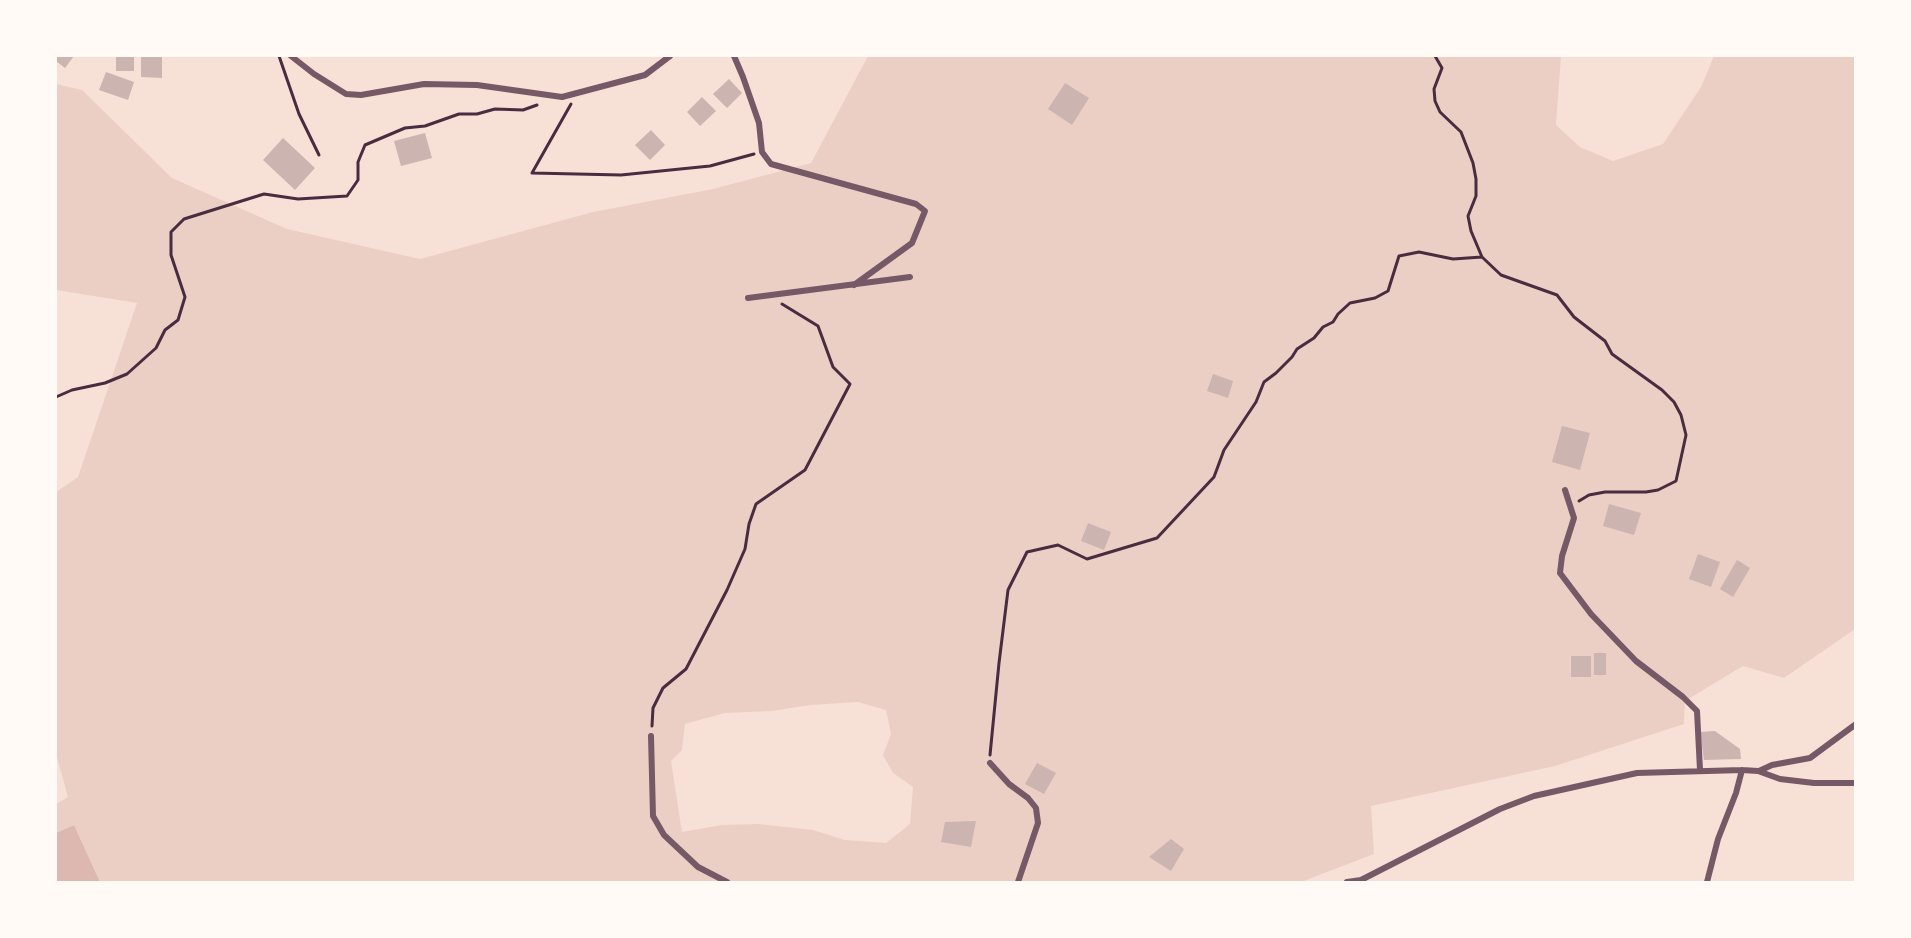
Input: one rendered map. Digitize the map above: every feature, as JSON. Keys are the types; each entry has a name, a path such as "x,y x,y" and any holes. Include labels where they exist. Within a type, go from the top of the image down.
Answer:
{"street":[{"path":"291,56 346,94 361,94 424,84 477,85 562,97 645,75 670,56"},
{"path":"734,56 759,123 762,152 771,164 916,204 925,211 912,243 854,285"},
{"path":"748,298 910,277"},
{"path":"1565,490 1574,518 1562,556 1560,573 1591,614 1636,661 1683,697 1697,711 1700,770"},
{"path":"1758,771 1772,765 1810,758 1856,724"},
{"path":"651,736 653,816 664,835 698,867 727,882"},
{"path":"990,763 1036,808 1038,823 1018,882"},
{"path":"1707,882 1742,770"},
{"path":"1347,882 1361,880 1500,809 1534,796 1637,773 1742,770 1758,771 1780,779 1814,783 1856,783"}],"path":[{"path":"279,56 299,114 319,155"},
{"path":"1435,56 1442,68 1434,89 1435,101 1440,112 1461,132 1473,163 1476,196 1468,216 1471,231 1482,257 1501,275 1557,294 1574,317 1605,341 1612,354 1662,390 1674,402 1681,415 1686,435 1676,481 1658,490 1646,492 1605,492 1589,495 1570,507"},
{"path":"577,93 532,173 621,175 710,166 762,152"},
{"path":"56,397 127,374 156,348 165,330 178,320 185,297 171,255 171,232 184,219 264,194 298,199 347,196 358,180 358,162 365,146 405,128 425,126 459,114 477,114 495,109 524,110 543,103"},
{"path":"990,763 1008,590 1027,552 1058,545 1087,559 1157,538 1214,477 1224,450 1256,402 1264,382 1292,357 1297,349 1314,338 1323,327 1333,322 1350,303 1375,298 1388,291 1399,256 1419,252 1453,259 1482,257"},
{"path":"651,736 653,708 663,688 686,669 727,590 745,549 749,524 756,504 804,470 850,384 833,367 818,326 769,295"}],"shaded area":[{"path":"868,56 1561,56 1556,125 1580,147 1613,161 1663,144 1701,87 1714,56 1855,56 1855,629 1784,678 1743,666 1685,701 1684,724 1555,766 1371,806 1374,854 1301,882 100,882 74,825 56,833 56,804 68,797 56,754 56,492 78,477 137,303 56,290 56,84 82,90 172,178 287,229 420,259 593,212 713,189 811,163","holes":["858,702 886,710 891,734 883,755 893,773 913,787 910,824 886,843 845,840 813,830 758,824 721,825 682,832 671,761 682,750 685,724 725,713 772,711 810,705"]},
{"path":"74,825 100,882 56,882 56,833"}],"building":[{"path":"56,56 74,56 65,68 56,61"},
{"path":"116,56 134,56 134,71 116,71"},
{"path":"141,56 162,56 162,78 141,77"},
{"path":"106,72 134,82 128,100 99,90"},
{"path":"729,79 742,93 727,108 713,94"},
{"path":"1065,83 1089,98 1072,125 1048,109"},
{"path":"702,97 716,111 700,126 687,112"},
{"path":"651,130 665,145 650,160 635,145"},
{"path":"425,133 432,158 401,166 394,141"},
{"path":"283,138 315,168 295,190 263,160"},
{"path":"1213,374 1233,381 1228,398 1207,391"},
{"path":"1562,426 1590,433 1580,470 1552,462"},
{"path":"1609,504 1641,513 1634,535 1603,526"},
{"path":"1088,523 1111,532 1104,550 1081,541"},
{"path":"1698,554 1720,562 1711,587 1689,579"},
{"path":"1737,560 1750,568 1733,597 1720,589"},
{"path":"1594,653 1606,653 1606,675 1594,675"},
{"path":"1571,656 1591,656 1591,677 1571,677"},
{"path":"1715,731 1740,749 1741,759 1704,760 1700,732"},
{"path":"1037,763 1056,773 1044,794 1025,784"},
{"path":"976,821 971,847 941,842 945,822"},
{"path":"1171,839 1184,849 1171,871 1149,857"}]}
